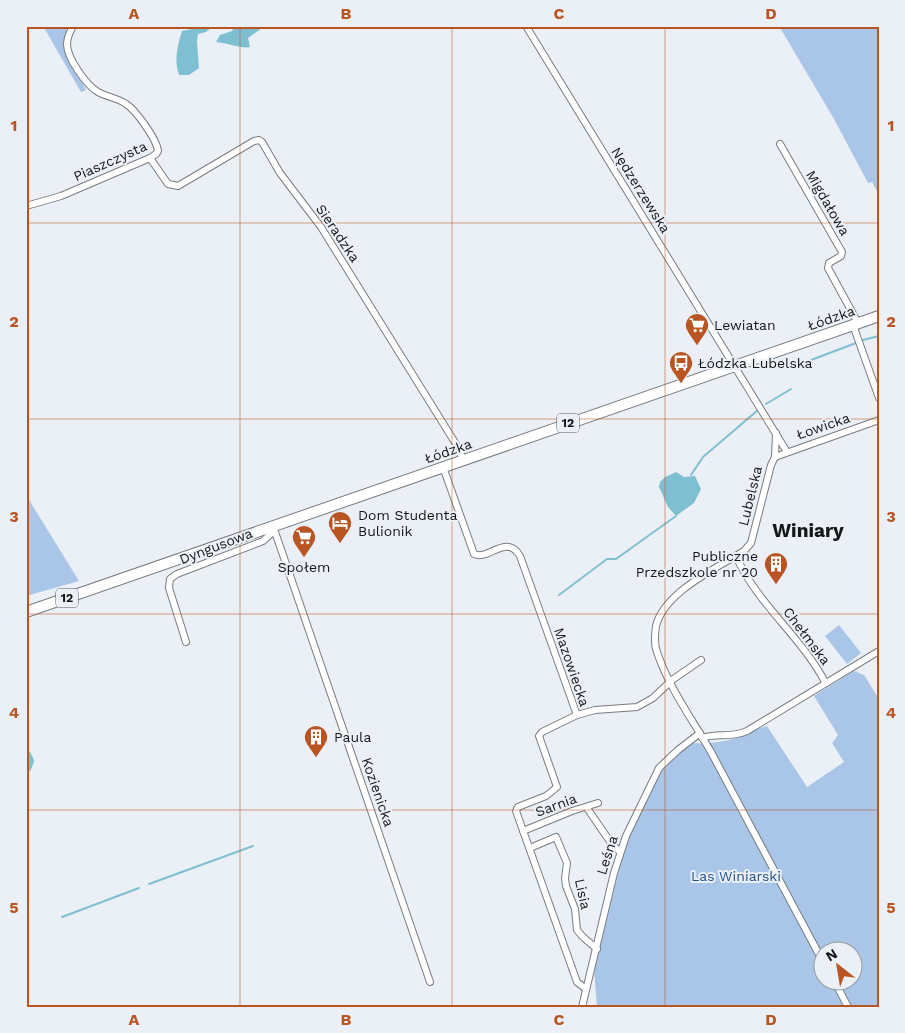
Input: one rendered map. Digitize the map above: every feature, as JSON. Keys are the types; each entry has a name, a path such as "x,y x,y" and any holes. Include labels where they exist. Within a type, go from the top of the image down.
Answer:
{"main road":[{"name":"Łódzka","path":"26,612 274,529 443,467 879,316"}],"street":[{"name":"Piaszczysta","path":"26,206 61,196 150,158 156,154 158,148 134,110 121,100 94,89 84,80 67,47 68,37 73,26"},
{"name":"Nędzerzewska","path":"526,26 735,366"},
{"name":"Sieradzka","path":"150,158 168,184 174,187 254,141 259,140 262,142 280,173 321,227 457,446 463,460"},
{"name":"Migdałowa","path":"780,144 842,252 841,256 829,263 828,268 855,324"},
{"path":"855,324 879,398"},
{"path":"735,366 787,452"},
{"name":"Łowicka","path":"775,457 879,420"},
{"name":"Lubelska","path":"776,433 775,457 771,465 751,543 736,556 680,592 661,613 656,627 655,648 670,682 701,735 812,941"},
{"name":"Mazowiecka","path":"443,467 474,554 480,556 503,547 514,549 518,553 577,715 540,734 539,738 556,787 546,796 517,808 516,811 577,982 586,989"},
{"name":"Dyngusowa","path":"186,642 169,588 170,579 177,574 232,552 263,542 274,529"},
{"name":"Kozienicka","path":"274,529 430,982"},
{"name":"Chełmska","path":"736,556 747,580 809,654 825,682"},
{"path":"701,735 734,735 743,733 879,650"},
{"path":"577,715 601,709 637,707 652,698 670,682 701,660"},
{"name":"Leśna","path":"582,1007 620,852 630,826 657,771 671,756 701,735"},
{"name":"Sarnia","path":"523,831 572,811 598,804"},
{"path":"587,808 611,843 620,852"},
{"name":"Lisia","path":"530,848 556,837 567,863 566,886 575,909 577,930 597,949"},
{"path":"839,990 848,1007"}],"green space":[{"path":"43,26 71,26 63,43 86,90 81,92"},
{"path":"779,26 879,26 879,195 872,182 868,183 834,119"},
{"path":"26,495 79,581 26,596"},
{"path":"839,625 861,653 847,664 825,636"},
{"name":"Las Winiarski","path":"854,671 864,675 879,699 879,1007 597,1007 594,970 623,854 629,837 661,770 692,743 730,740 767,726 807,787 844,762 832,743 838,735 814,696"}],"shaded area":[{"path":"194,26 213,26 206,32 198,34 199,68 189,75 179,75 177,53 182,31 192,29"},
{"path":"235,26 265,26 248,38 250,47 216,42 220,35 232,31"},
{"path":"676,472 684,477 695,476 701,489 694,503 676,516 668,507 659,487 660,482 665,477"}],"waterway":[{"path":"863,340 879,336"},
{"path":"811,360 856,343"},
{"path":"766,404 791,389"},
{"path":"691,475 703,457 758,410"},
{"path":"559,595 607,559 616,559 676,516"},
{"path":"26,755 29,761 26,768"},
{"path":"149,884 253,846"},
{"path":"62,917 139,888"}],"place":[{"name":"Lewiatan","path":"697,346"},
{"name":"Łódzka Lubelska","path":"681,384"},
{"name":"Dom Studenta Bulionik","path":"340,544"},
{"name":"Społem","path":"304,558"},
{"name":"Publiczne Przedszkole nr 20","path":"776,585"},
{"name":"Paula","path":"316,758"}],"district":[{"name":"Winiary","path":"808,530"}]}
